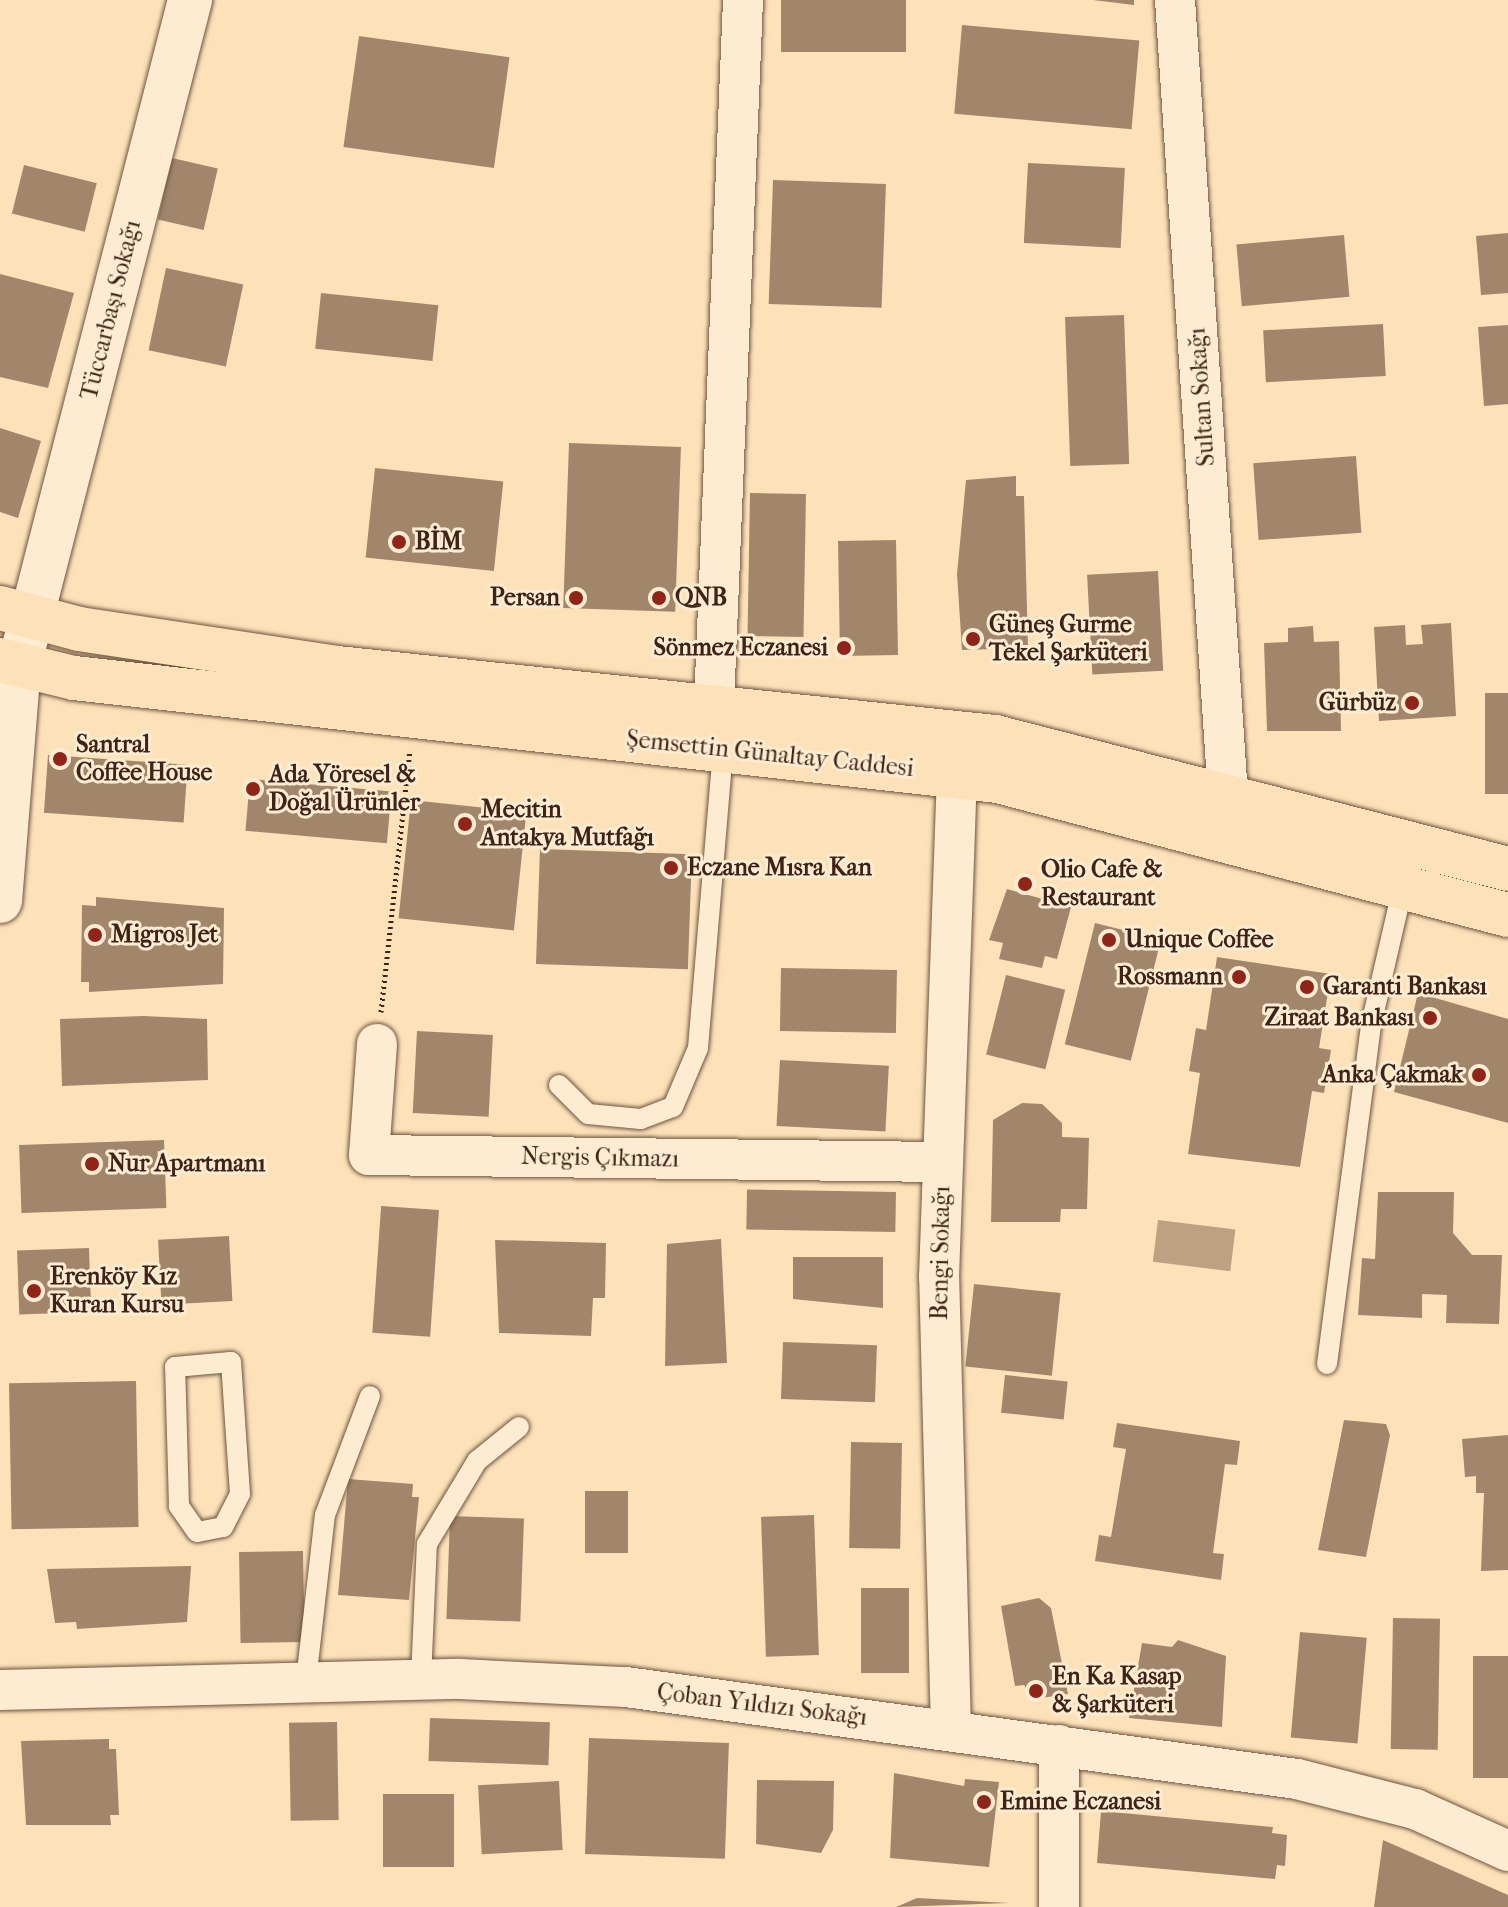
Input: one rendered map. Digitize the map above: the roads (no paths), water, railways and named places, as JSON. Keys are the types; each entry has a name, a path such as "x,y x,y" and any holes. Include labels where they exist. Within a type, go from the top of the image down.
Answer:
{"main road":[{"name":"Şemsettin Günaltay Caddesi","path":"16,614 337,668 714,704 995,737 1508,869"},
{"name":"Şemsettin Günaltay Caddesi","path":"10,663 414,716 957,775 1508,915"}],"street":[{"name":"Tüccarbaşı Sokağı","path":"16,614 190,0"},
{"path":"714,704 743,0"},
{"name":"Sultan Sokağı","path":"1175,0 1228,795"},
{"path":"0,901 10,663 16,614"},
{"name":"Bengi Sokağı","path":"951,1730 939,1363 957,775"},
{"name":"Nergis Çıkmazı","path":"377,1044 369,1155 943,1162"},
{"name":"Çoban Yıldızı Sokağı","path":"0,1690 421,1679 606,1685 951,1730 1327,1785 1415,1809 1508,1851"},
{"path":"1059,1745 1059,1907"}],"lane":[{"path":"559,1085 588,1114 641,1119 673,1107 698,1048 723,749"},
{"path":"1327,1364 1371,1025 1403,886"},
{"path":"231,1362 240,1494 223,1527 197,1532 179,1506 175,1367 231,1362"},
{"path":"306,1681 325,1515 370,1396"},
{"path":"421,1679 427,1544 477,1461 519,1427"}],"place":[{"name":"BİM","path":"399,542"},
{"name":"Persan","path":"576,598"},
{"name":"QNB","path":"659,598"},
{"name":"Güneş Gurme Tekel Şarküteri","path":"973,639"},
{"name":"Sönmez Eczanesi","path":"844,648"},
{"name":"Gürbüz","path":"1412,703"},
{"name":"Santral Coffee House","path":"60,759"},
{"name":"Ada Yöresel & Doğal Ürünler","path":"253,789"},
{"name":"Mecitin Antakya Mutfağı","path":"465,824"},
{"name":"Eczane Mısra Kan","path":"671,868"},
{"name":"Olio Cafe & Restaurant","path":"1025,884"},
{"name":"Migros Jet","path":"95,935"},
{"name":"Unique Coffee","path":"1109,940"},
{"name":"Rossmann","path":"1239,977"},
{"name":"Garanti Bankası","path":"1307,987"},
{"name":"Ziraat Bankası","path":"1430,1018"},
{"name":"Anka Çakmak","path":"1479,1075"},
{"name":"Nur Apartmanı","path":"92,1164"},
{"name":"Erenköy Kız Kuran Kursu","path":"34,1291"},
{"name":"En Ka Kasap & Şarküteri","path":"1036,1691"},
{"name":"Emine Eczanesi","path":"984,1802"}]}
